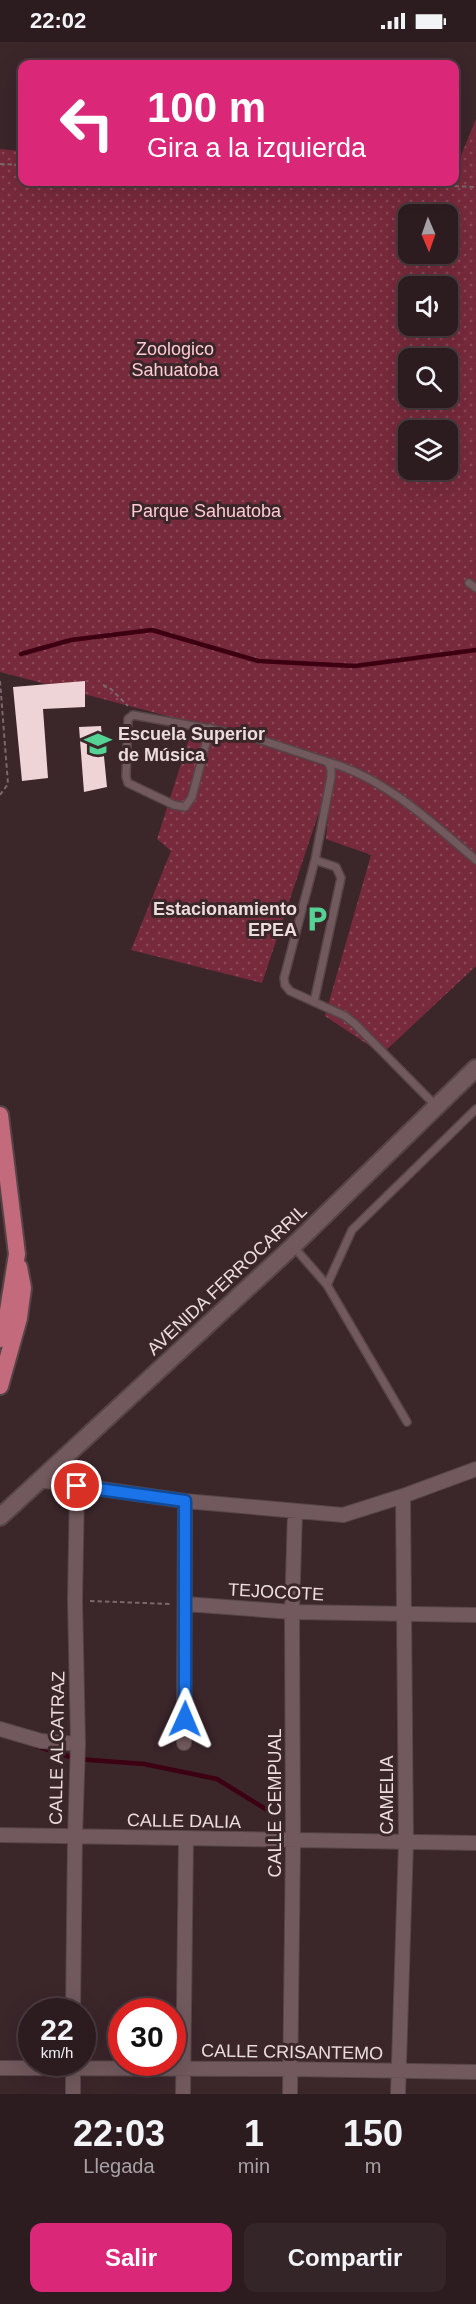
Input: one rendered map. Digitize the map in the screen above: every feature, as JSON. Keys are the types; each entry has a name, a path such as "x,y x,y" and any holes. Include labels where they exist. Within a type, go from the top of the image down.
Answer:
{"main road":[{"path":"0,1115 23,1288 19,1318 0,1386"},
{"path":"0,1339 7,1317 17,1254"}],"street":[{"name":"AVENIDA FERROCARRIL","path":"0,1517 293,1246 476,1068"},
{"path":"39,1480 185,1501 343,1515 476,1469"},
{"name":"CALLE ALCATRAZ","path":"73,1998 78,1744 75,1600 77,1486"},
{"name":"CAMELIA","path":"398,2094 406,1842 403,1496"},
{"path":"184,1743 185,1501"},
{"name":"CALLE CEMPUAL","path":"290,2094 293,1841 292,1612 295,1512"},
{"name":"TEJOCOTE","path":"186,1604 292,1612 476,1615"},
{"path":"0,1729 40,1741 78,1744"},
{"name":"CALLE DALIA","path":"0,1835 476,1843"},
{"path":"185,1998 186,1838"},
{"name":"CALLE CRISANTEMO","path":"0,2068 18,2068"},
{"name":"CALLE CRISANTEMO","path":"186,2069 290,2068 476,2072"},
{"path":"73,2076 73,2094"},
{"path":"183,2094 184,2076"}],"lane":[{"path":"469,583 476,588"},
{"path":"210,728 192,797 185,807 174,805 128,783 126,777 130,717 133,715 172,721 210,728 249,736 357,772 394,795 476,860"},
{"path":"328,762 331,777 315,860 284,978 285,985 290,991 345,1016 355,1024 436,1106"},
{"path":"314,1002 341,878 336,867 315,860"},
{"path":"327,1285 352,1230 476,1109"},
{"path":"293,1246 327,1285 407,1422"}],"path":[{"path":"0,164 18,165"},
{"path":"452,186 476,187"},
{"path":"0,681 8,784 0,795"},
{"path":"75,1600 186,1604"}],"green space":[{"name":"Parque Sahuatoba","path":"476,119 476,966 382,1054 325,1016 371,855 326,839 333,770 262,983 131,950 171,851 157,839 194,723 0,672 0,149 18,151 18,186 459,186 459,160","holes":["214,729 334,760 333,769"]}],"building":[{"name":"Escuela Superior de Música","path":"85,681 85,707 43,709 48,778 22,781 13,687"},
{"name":"Escuela Superior de Música","path":"101,726 107,787 84,792 79,727"}],"waterway":[{"path":"21,654 71,640 152,630 258,661 355,666 476,650"},
{"path":"36,1746 77,1759 144,1764 217,1779 272,1813"}],"place":[{"name":"Escuela Superior de Música","path":"98,744"},
{"name":"Estacionamiento EPEA","path":"317,919"}],"route":[{"path":"77,1486 185,1501 185,1719"}],"park label":[{"name":"Zoologico Sahuatoba","path":"175,359"}]}
